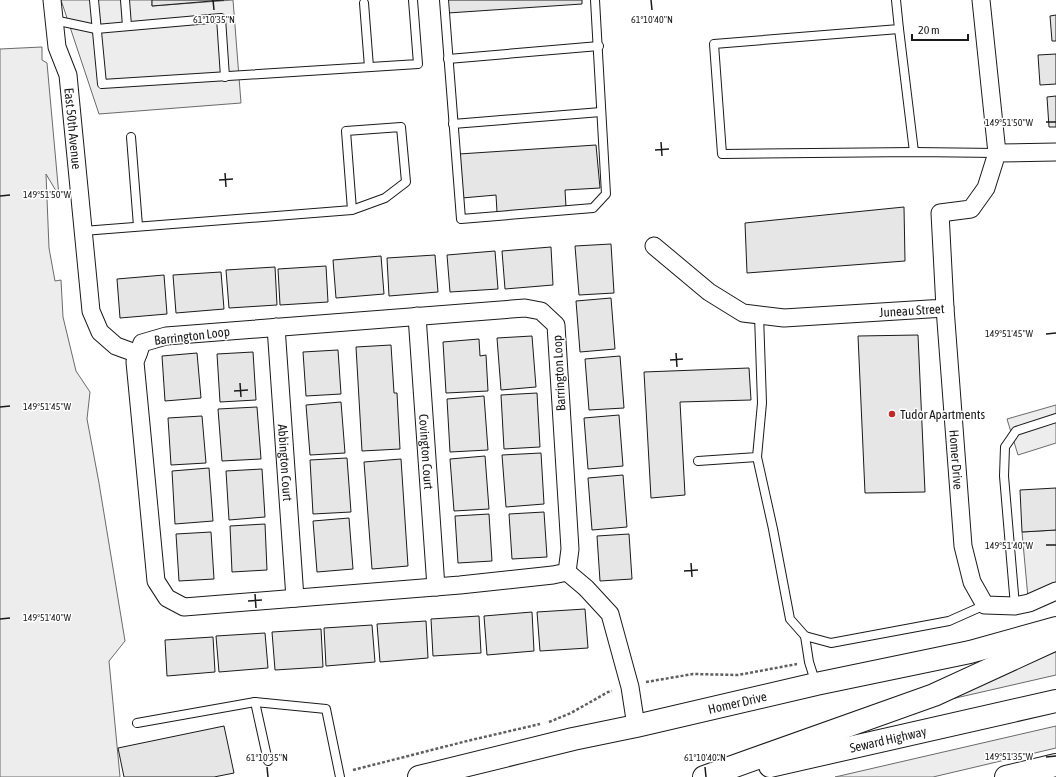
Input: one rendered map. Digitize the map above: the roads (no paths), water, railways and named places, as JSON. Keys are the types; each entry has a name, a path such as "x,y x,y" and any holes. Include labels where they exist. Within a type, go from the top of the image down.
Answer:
{"main road":[{"name":"Homer Drive","path":"419,777 573,739 636,726 816,684 970,652 1056,628"},
{"path":"704,777 934,695 1056,639"},
{"name":"Seward Highway","path":"720,777 1056,702"},
{"path":"1006,777 1056,765"}],"street":[{"name":"East 50th Avenue","path":"52,0 57,47 68,76 91,311 100,332 116,346 138,354"},
{"path":"981,0 997,153 1056,152"},
{"name":"Juneau Street","path":"654,246 709,292 743,313 784,318 945,308 940,213 971,209 986,188 997,153"},
{"name":"Barrington Loop","path":"525,308 541,311 556,325 570,549 566,572 553,575 436,587 184,607 167,598 156,581 135,362 142,343 166,336 276,327 525,308"},
{"name":"Homer Drive","path":"945,308 963,546 972,582 985,605"},
{"name":"Covington Court","path":"417,316 436,587"},
{"name":"Abbington Court","path":"276,327 295,598"},
{"path":"566,572 586,588 610,614 630,687 636,726"},
{"path":"985,605 1016,606 1028,603 1056,591"}],"lane":[{"path":"94,0 102,84 418,64 413,0"},
{"path":"125,0 127,26"},
{"path":"444,0 461,219 592,208 606,194 595,0"},
{"path":"896,0 914,152"},
{"path":"364,3 369,67"},
{"path":"53,19 96,29 221,18 225,76"},
{"path":"899,28 714,44 722,154 914,152 997,153"},
{"path":"448,59 598,46"},
{"path":"453,124 601,112"},
{"path":"83,230 352,210 385,198 406,182 401,127 346,131 352,210"},
{"path":"132,137 138,226"},
{"path":"759,315 762,403 757,457 773,529 790,619 805,636 809,662 816,684"},
{"path":"1016,606 1004,476 1005,447 1016,431 1056,418"},
{"path":"698,461 757,457"},
{"path":"805,636 831,643 949,621 985,605"},
{"path":"255,702 268,761"},
{"path":"137,723 255,702 326,709 339,775"}],"place":[{"name":"Tudor Apartments","path":"892,414"}]}
